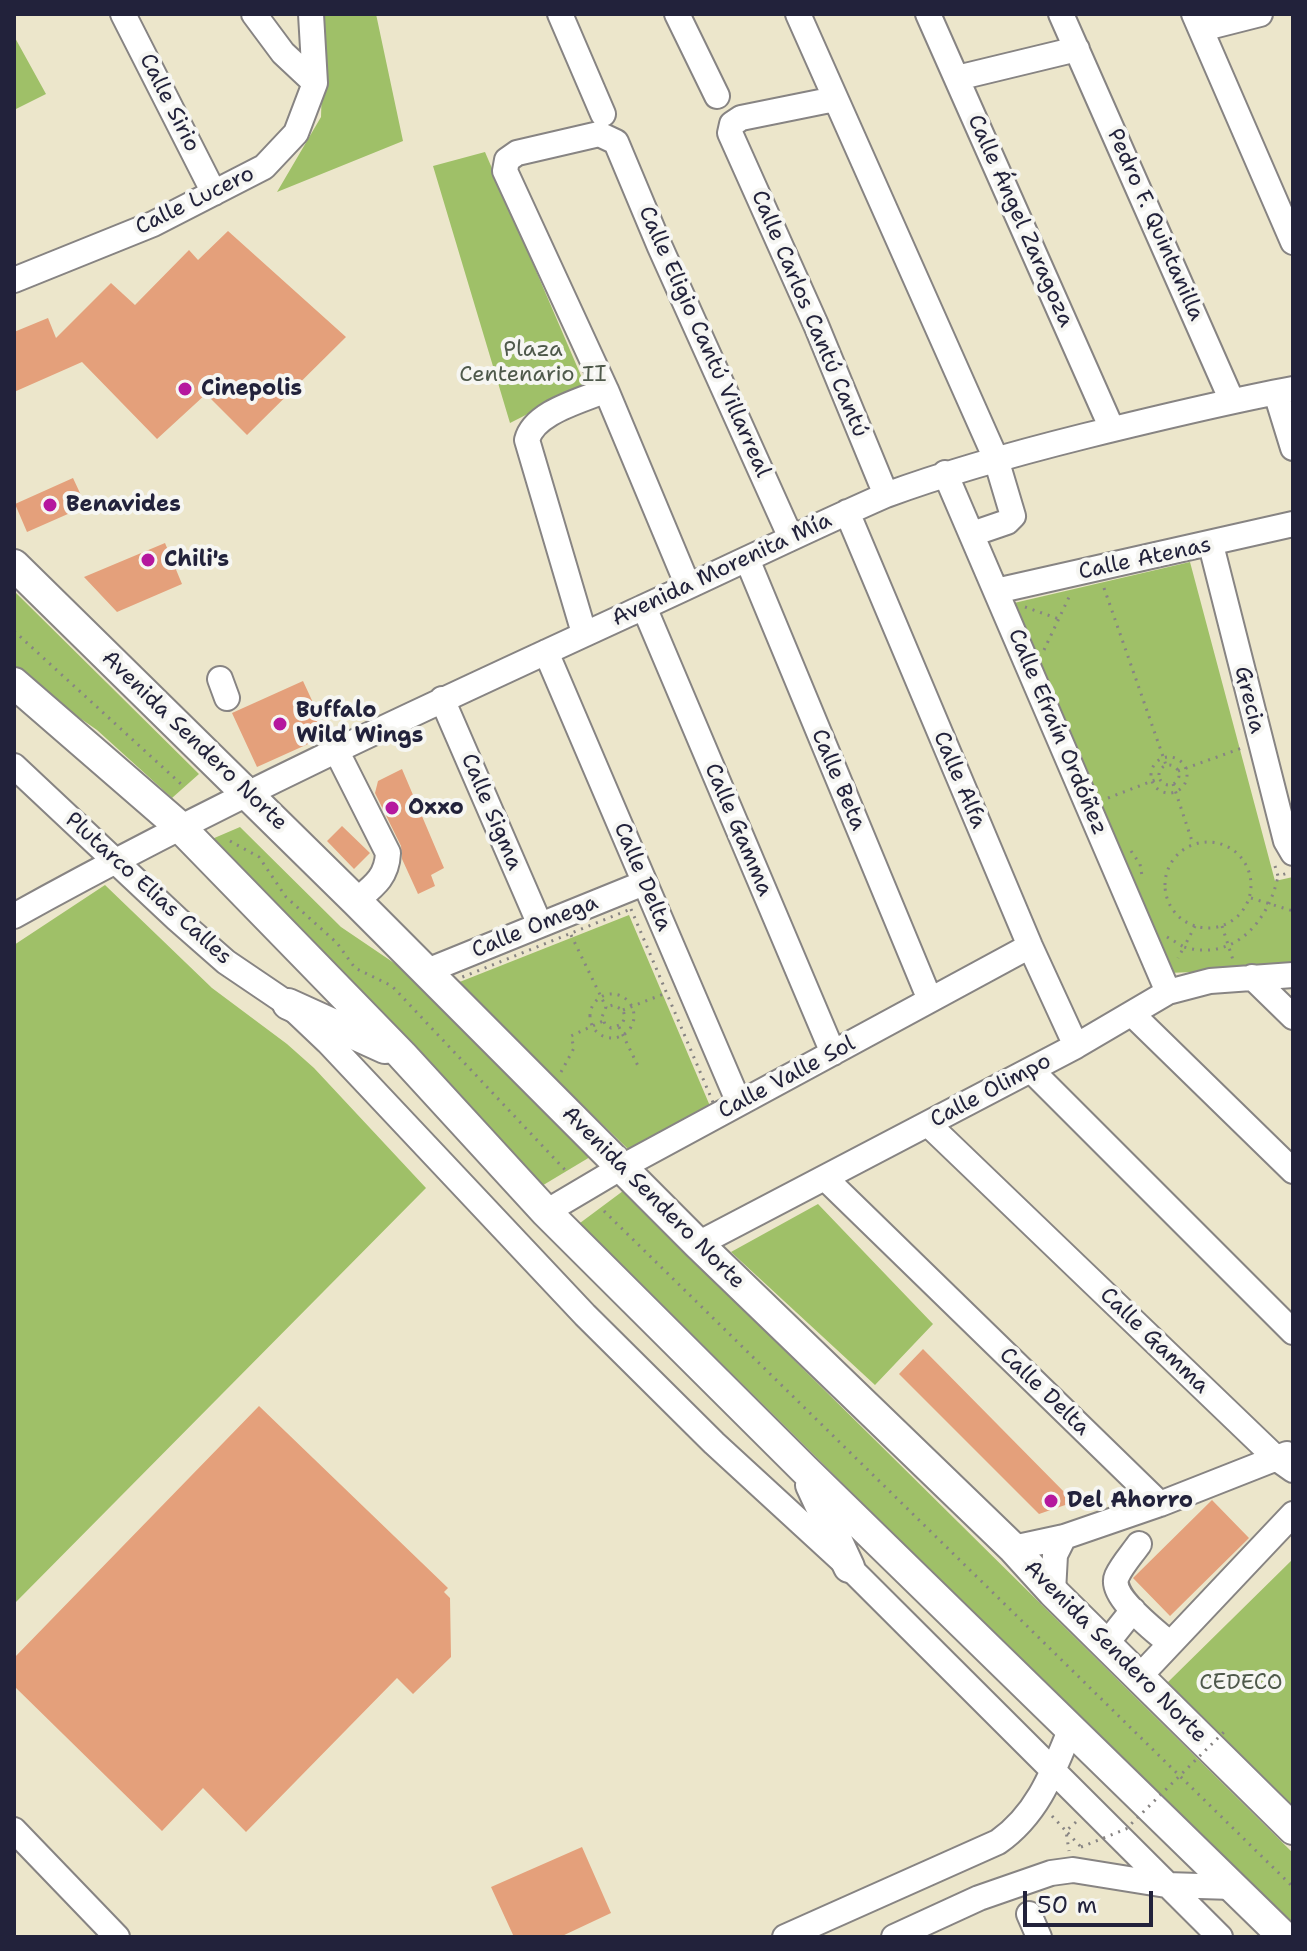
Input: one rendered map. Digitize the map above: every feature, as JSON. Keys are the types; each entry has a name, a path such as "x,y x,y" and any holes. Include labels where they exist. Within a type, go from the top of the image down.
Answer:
{"main road":[{"name":"Avenida Sendero Norte","path":"14,565 247,792 698,1244 1013,1548 1053,1592 1293,1829"},
{"path":"14,683 179,826 402,1055 546,1212 804,1469 1284,1937"},
{"path":"288,1004 402,1055"},
{"path":"804,1469 849,1567"}],"street":[{"name":"Calle Sirio","path":"123,14 214,193"},
{"path":"254,14 283,53 315,83"},
{"name":"Calle Lucero","path":"14,280 153,224 264,167 296,133 315,83 311,14"},
{"path":"560,14 603,114"},
{"path":"677,14 717,96"},
{"path":"798,14 996,459 1013,516 1007,522 972,534"},
{"name":"Calle Ángel Zaragoza","path":"928,14 1112,429"},
{"name":"Pedro F. Quintanilla","path":"1061,14 1232,401"},
{"path":"1260,14 1197,22 1293,242"},
{"path":"957,78 1077,49"},
{"name":"Calle Carlos Cantú Cantú","path":"835,99 741,118 732,124 730,133 816,325 886,495"},
{"name":"Calle Eligio Cantú Villarreal","path":"606,390 505,171 507,160 517,153 584,137 606,136 619,146 660,247 791,538"},
{"path":"584,633 527,440 539,419 606,390 688,586"},
{"path":"1284,391 1293,448"},
{"name":"Avenida Morenita Mía","path":"14,916 247,792 886,495 945,473 996,459 1112,429 1284,391"},
{"name":"Calle Efraín Ordóñez","path":"945,473 1005,597 1168,992"},
{"name":"Calle Alfa","path":"847,512 1030,946 1076,1046"},
{"name":"Calle Atenas","path":"1005,597 1293,524"},
{"name":"Grecia","path":"1211,545 1286,841 1283,857"},
{"name":"Calle Beta","path":"747,559 930,1000"},
{"name":"Calle Gamma","path":"644,607 833,1053"},
{"name":"Calle Delta","path":"546,652 739,1103"},
{"name":"Calle Sigma","path":"442,699 540,925"},
{"path":"336,750 388,853 388,869 381,880 356,901"},
{"name":"Plutarco Elias Calles","path":"18,775 226,962 288,1004"},
{"name":"Calle Omega","path":"427,971 644,883"},
{"name":"Calle Valle Sol","path":"546,1212 622,1167 1030,946"},
{"path":"1244,974 1293,1017"},
{"name":"Calle Olimpo","path":"698,1244 1076,1046 1168,992 1244,974 1293,975"},
{"path":"288,1004 364,1078 585,1315 714,1443 849,1567 1220,1937"},
{"path":"1132,1014 1293,1171"},
{"path":"1031,1070 1293,1332"},
{"name":"Calle Gamma","path":"928,1124 1287,1460"},
{"name":"Calle Delta","path":"826,1179 1160,1504"},
{"path":"1013,1548 1064,1537 1287,1460"},
{"path":"1139,1677 1293,1514"},
{"path":"1053,1592 1055,1555 1064,1537"},
{"path":"1139,1544 1115,1578 1120,1595 1170,1644"},
{"path":"1106,1644 1133,1610"},
{"path":"785,1937 998,1842 1026,1819 1038,1801 1071,1728"},
{"path":"14,1830 117,1937"},
{"path":"894,1937 1016,1883 1051,1873 1077,1859 1166,1885 1233,1887"}],"path":[{"path":"1102,580 1166,765"},
{"path":"1040,659 1074,586"},
{"path":"1005,597 1059,619"},
{"path":"14,631 181,784"},
{"path":"1178,771 1244,747"},
{"path":"1163,758 1177,758 1186,767 1185,786 1176,792 1162,792 1152,781 1153,767 1163,758"},
{"path":"1166,765 1178,771"},
{"path":"1166,765 1161,770 1160,778 1165,784 1173,784 1178,779 1178,771"},
{"path":"1099,802 1160,778"},
{"path":"1173,784 1193,844"},
{"path":"230,841 259,857 286,897 337,943 355,968 392,986 567,1172"},
{"path":"1212,841 1226,845 1246,864 1251,877 1249,898 1238,916 1222,926 1195,926 1175,912 1168,899 1165,885 1167,871 1174,858 1193,844 1212,841"},
{"path":"1132,851 1140,864 1142,878"},
{"path":"1161,932 1184,947 1206,950 1229,946 1257,925 1269,904 1283,857"},
{"path":"1278,876 1293,872"},
{"path":"1249,898 1293,911"},
{"path":"631,909 666,993 715,1107 628,1155 450,982 631,909"},
{"path":"1174,966 1195,926"},
{"path":"1222,926 1244,974"},
{"path":"571,933 606,1007"},
{"path":"619,1027 608,1026 603,1021 606,1007 613,1005 623,1010 666,993"},
{"path":"622,996 632,1007 633,1021 623,1035 607,1038 595,1031 591,1010 602,997 622,996"},
{"path":"619,1027 624,1021 623,1010"},
{"path":"553,1081 571,1057 574,1048 571,1036 603,1021"},
{"path":"619,1027 638,1066"},
{"path":"604,1211 1293,1887"},
{"path":"1077,1859 1126,1829 1226,1730"},
{"path":"1038,1801 1066,1831 1077,1859"},
{"path":"1066,1831 1090,1809"},
{"path":"1066,1831 1077,1859"}],"green space":[{"path":"324,14 376,14 403,141 277,192 321,117"},
{"path":"14,36 46,94 14,110"},
{"name":"Plaza Centenario II","path":"485,152 585,385 510,423 433,166"},
{"path":"1190,562 1275,881 1293,877 1293,968 1168,973 1014,603"},
{"path":"14,591 199,774 172,798 97,730 45,694 14,666"},
{"path":"240,827 341,927 400,967 590,1157 540,1187 205,842"},
{"path":"105,885 212,988 314,1068 426,1188 14,1604 14,945"},
{"path":"629,915 710,1106 629,1150 457,983"},
{"path":"623,1191 1293,1853 1293,1930 580,1223"},
{"path":"818,1204 933,1324 875,1385 731,1252"},
{"name":"CEDECO","path":"1293,1559 1293,1808 1167,1683"}],"building":[{"path":"228,231 346,337 247,435 206,394 157,439 82,362 14,392 14,332 48,318 56,338 111,283 135,305 189,250 198,260"},
{"name":"Benavides","path":"73,478 86,506 27,532 15,504"},
{"name":"Chili's","path":"165,543 182,584 117,612 84,577"},
{"name":"Buffalo Wild Wings","path":"303,681 328,735 257,767 232,713"},
{"path":"402,769 444,868 431,875 435,886 418,894 402,859 401,846 375,793 378,781"},
{"name":"Oxxo","path":"342,826 370,853 354,869 327,841"},
{"path":"923,1349 1074,1502 1039,1514 899,1374"},
{"path":"259,1406 448,1588 444,1592 450,1598 451,1657 413,1694 397,1678 246,1832 203,1788 162,1831 14,1686 14,1658"},
{"path":"1212,1500 1249,1538 1170,1616 1133,1578"},
{"path":"582,1847 611,1913 560,1937 514,1937 491,1887"}],"place":[{"name":"Cinepolis","path":"185,389"},
{"name":"Benavides","path":"50,505"},
{"name":"Chili's","path":"148,560"},
{"name":"Buffalo Wild Wings","path":"280,724"},
{"name":"Oxxo","path":"392,808"},
{"name":"Del Ahorro","path":"1051,1501"}]}
